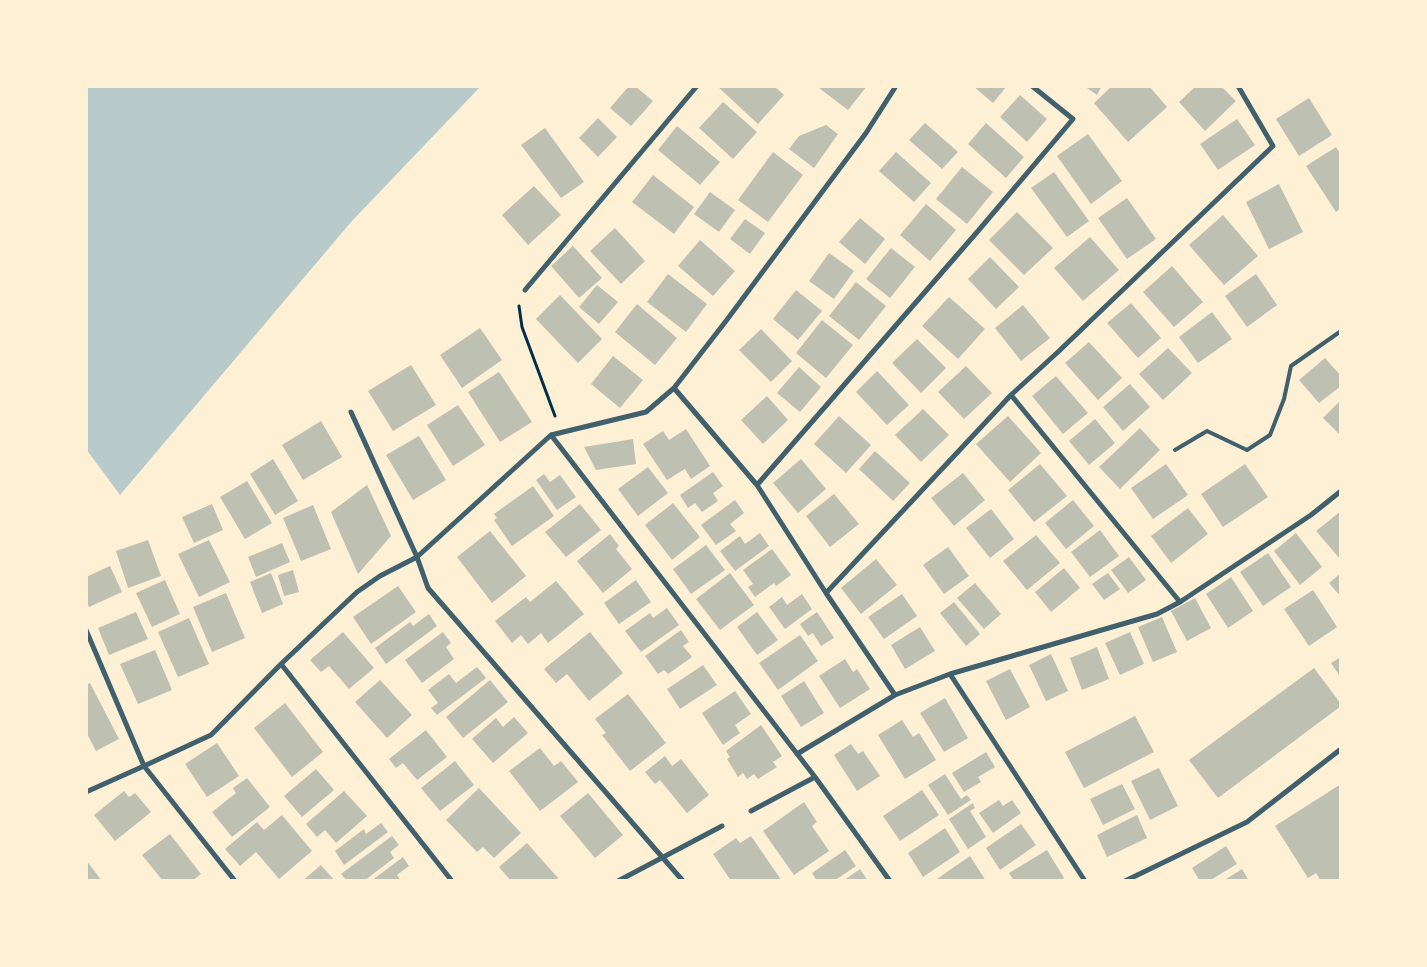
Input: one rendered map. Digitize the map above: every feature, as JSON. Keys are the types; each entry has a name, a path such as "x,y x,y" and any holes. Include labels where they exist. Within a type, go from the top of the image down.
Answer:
{"street":[{"path":"525,290 697,86"},
{"path":"86,792 211,735 281,664 357,592 380,576 417,557 551,435 646,412 674,388 866,133 896,86"},
{"path":"757,485 1073,119 1032,86"},
{"path":"826,593 1011,395 1059,352 1272,146 1238,86"},
{"path":"674,388 757,485 826,593 895,695"},
{"path":"1011,395 1180,602"},
{"path":"351,412 417,557 428,588 683,881"},
{"path":"551,435 815,777 890,881"},
{"path":"797,754 895,695 950,674 1157,614 1180,602 1311,515 1341,491"},
{"path":"86,630 144,766 235,881"},
{"path":"281,664 452,881"},
{"path":"950,674 1085,881"},
{"path":"1126,881 1246,822 1341,749"},
{"path":"751,811 815,777"},
{"path":"618,881 722,826"}],"lane":[{"path":"1175,450 1207,431 1247,450 1270,435 1284,399 1291,366 1341,332"}],"path":[{"path":"525,290 519,304 522,327 561,433"}],"shaded area":[{"path":"86,86 481,86 351,222 120,495 86,449"}],"building":[{"path":"629,86 635,86 653,101 631,126 610,108"},
{"path":"717,86 774,86 784,95 758,124"},
{"path":"820,86 867,86 848,110 819,88"},
{"path":"973,86 1007,86 993,103"},
{"path":"1084,86 1102,86 1097,95"},
{"path":"1112,86 1149,86 1167,107 1128,142 1094,103"},
{"path":"1196,86 1221,86 1236,101 1205,131 1179,102"},
{"path":"1020,95 1047,119 1027,142 1000,117"},
{"path":"1309,98 1332,135 1299,156 1276,119"},
{"path":"723,102 757,132 733,159 699,128"},
{"path":"598,118 617,137 598,157 579,138"},
{"path":"1237,119 1255,145 1218,170 1200,144"},
{"path":"925,123 958,152 942,169 909,140"},
{"path":"986,123 1024,157 1006,178 968,144"},
{"path":"826,125 838,134 814,168 789,149 799,136"},
{"path":"677,126 720,162 700,185 658,150"},
{"path":"545,128 584,182 561,198 521,145"},
{"path":"1088,134 1122,181 1091,204 1057,156"},
{"path":"1336,147 1341,155 1341,208 1336,212 1306,166"},
{"path":"773,152 803,175 768,222 738,200"},
{"path":"896,152 931,183 914,202 879,171"},
{"path":"962,167 993,192 967,224 936,199"},
{"path":"1054,172 1089,221 1067,237 1031,188"},
{"path":"653,175 694,207 674,234 632,202"},
{"path":"1279,184 1303,232 1269,249 1246,202"},
{"path":"534,186 561,215 528,245 502,215"},
{"path":"710,192 735,210 719,232 694,214"},
{"path":"1127,198 1156,239 1127,259 1098,218"},
{"path":"926,204 956,230 930,261 900,235"},
{"path":"1017,212 1053,248 1024,275 989,240"},
{"path":"1223,215 1258,256 1224,285 1189,245"},
{"path":"860,218 885,239 865,264 839,242"},
{"path":"745,219 765,233 750,254 730,239"},
{"path":"615,228 645,261 621,284 590,251"},
{"path":"1090,237 1119,270 1083,301 1054,268"},
{"path":"700,240 735,271 713,296 678,266"},
{"path":"573,246 602,278 579,298 551,266"},
{"path":"891,248 915,267 890,298 866,279"},
{"path":"829,253 854,271 834,299 809,281"},
{"path":"990,257 1019,287 996,309 968,279"},
{"path":"1172,266 1203,302 1174,327 1143,292"},
{"path":"668,274 707,304 686,332 647,302"},
{"path":"1256,274 1277,305 1247,327 1225,296"},
{"path":"856,282 886,306 859,340 829,316"},
{"path":"597,285 618,302 599,324 579,307"},
{"path":"796,290 822,311 798,340 773,319"},
{"path":"560,295 602,339 578,363 536,319"},
{"path":"949,297 985,329 958,359 922,326"},
{"path":"1131,303 1161,338 1138,358 1107,323"},
{"path":"637,304 677,338 655,365 615,332"},
{"path":"1023,305 1050,338 1021,361 995,328"},
{"path":"1212,312 1232,339 1198,363 1179,337"},
{"path":"822,320 853,345 826,378 796,353"},
{"path":"480,328 502,360 462,388 440,355"},
{"path":"761,329 792,361 771,382 739,350"},
{"path":"917,339 946,368 921,393 892,363"},
{"path":"1089,342 1122,378 1098,400 1065,363"},
{"path":"1168,348 1192,373 1163,400 1139,374"},
{"path":"613,356 643,380 620,408 591,384"},
{"path":"1325,358 1341,376 1341,386 1319,403 1299,380"},
{"path":"411,365 436,405 393,431 368,391"},
{"path":"966,366 992,393 964,419 938,392"},
{"path":"799,367 821,387 800,412 777,393"},
{"path":"877,371 909,405 887,425 856,392"},
{"path":"499,372 532,422 500,442 468,392"},
{"path":"1056,376 1088,413 1063,434 1032,396"},
{"path":"1130,384 1150,407 1123,431 1103,407"},
{"path":"767,396 788,420 763,444 741,420"},
{"path":"1341,400 1341,436 1323,418"},
{"path":"458,405 485,445 453,466 427,425"},
{"path":"923,409 949,435 921,462 895,435"},
{"path":"839,416 871,445 846,473 814,444"},
{"path":"1008,416 1041,453 1010,482 976,444"},
{"path":"1095,419 1115,443 1089,465 1069,441"},
{"path":"321,421 342,457 303,480 282,445"},
{"path":"1140,428 1160,450 1120,489 1099,467"},
{"path":"686,429 710,466 691,479 685,469 667,480 643,444 663,431 669,440"},
{"path":"419,436 446,480 413,500 386,455"},
{"path":"633,439 636,464 596,470 584,447"},
{"path":"875,451 910,483 893,501 859,469"},
{"path":"273,459 298,501 275,515 250,474"},
{"path":"801,459 826,489 798,513 773,483"},
{"path":"1040,464 1067,496 1034,522 1008,490"},
{"path":"1166,464 1188,495 1153,519 1131,488"},
{"path":"1245,464 1268,497 1223,527 1201,494"},
{"path":"648,467 668,493 638,516 618,489"},
{"path":"713,472 723,486 713,493 718,501 702,512 695,503 688,508 680,495"},
{"path":"963,473 985,500 954,526 931,498"},
{"path":"544,474 550,482 560,475 576,497 557,510 536,480"},
{"path":"247,481 272,523 245,539 220,497"},
{"path":"367,485 391,536 358,574 331,512"},
{"path":"533,486 554,516 512,546 494,520 497,518 494,514"},
{"path":"834,494 859,524 830,547 806,516"},
{"path":"735,500 744,513 730,524 736,531 716,545 701,525"},
{"path":"1073,500 1094,526 1066,549 1045,523"},
{"path":"673,503 700,537 672,560 645,525"},
{"path":"212,504 223,530 194,543 182,517"},
{"path":"580,504 601,530 566,557 545,532"},
{"path":"313,505 331,549 301,561 283,518"},
{"path":"1188,508 1208,534 1171,563 1151,536"},
{"path":"991,509 1014,539 990,558 966,528"},
{"path":"1341,511 1341,560 1316,531"},
{"path":"1100,530 1119,556 1090,577 1071,552"},
{"path":"490,531 526,576 492,603 457,557"},
{"path":"760,533 769,546 735,571 720,551 740,536 745,544"},
{"path":"1296,533 1322,567 1300,585 1274,551"},
{"path":"610,534 619,546 616,549 632,569 603,593 577,561"},
{"path":"1036,535 1060,563 1027,590 1003,561"},
{"path":"148,540 161,576 128,588 116,551"},
{"path":"209,540 230,582 199,597 178,554"},
{"path":"282,543 290,562 256,577 248,557"},
{"path":"706,545 725,570 691,594 673,569"},
{"path":"948,547 969,576 944,594 923,565"},
{"path":"772,549 791,575 776,586 774,583 755,597 748,587 753,584 743,570"},
{"path":"1268,553 1291,587 1263,606 1240,572"},
{"path":"1129,557 1146,580 1128,593 1111,570"},
{"path":"876,559 897,585 861,614 841,588"},
{"path":"110,566 122,592 89,607 86,601 86,577"},
{"path":"1064,568 1080,588 1051,612 1035,592"},
{"path":"293,570 299,592 284,596 278,575"},
{"path":"271,573 283,604 262,613 250,582"},
{"path":"730,573 754,605 720,630 696,599"},
{"path":"1108,573 1120,589 1104,600 1092,584"},
{"path":"1341,573 1341,597 1329,583"},
{"path":"1231,577 1253,611 1228,628 1206,594"},
{"path":"165,580 180,614 152,627 136,593"},
{"path":"636,580 651,602 619,624 604,603"},
{"path":"556,581 584,614 548,643 541,633 528,644 521,635 512,643 495,621 526,597 530,602"},
{"path":"975,583 1001,614 984,629 957,598"},
{"path":"398,586 416,612 371,644 353,617"},
{"path":"1313,590 1337,627 1309,646 1284,609"},
{"path":"226,593 245,638 212,652 193,607"},
{"path":"802,594 812,609 785,629 769,607 782,597 787,605"},
{"path":"902,594 917,616 884,639 868,617"},
{"path":"1195,598 1211,628 1187,641 1171,611"},
{"path":"954,602 980,634 966,646 940,613"},
{"path":"667,608 679,625 641,652 625,631 650,613 653,618"},
{"path":"136,612 148,639 109,655 98,628"},
{"path":"757,612 778,640 757,655 737,627"},
{"path":"817,612 834,638 821,646 813,633 808,636 800,624"},
{"path":"429,614 437,626 386,664 375,648 410,622 413,626"},
{"path":"1162,617 1177,652 1153,662 1138,627"},
{"path":"189,618 209,664 178,677 158,632"},
{"path":"920,627 935,651 905,669 891,645"},
{"path":"681,630 689,642 683,646 692,657 668,674 664,670 658,674 645,656"},
{"path":"343,632 374,668 349,689 329,666 321,672 310,660"},
{"path":"443,632 451,643 446,647 454,659 422,683 405,660"},
{"path":"590,632 623,673 589,701 567,674 556,683 544,669"},
{"path":"1130,632 1144,664 1120,675 1105,643"},
{"path":"800,635 818,661 778,690 759,663"},
{"path":"1097,647 1109,679 1082,690 1070,658"},
{"path":"155,650 172,690 138,704 120,664"},
{"path":"1051,654 1068,691 1046,701 1029,665"},
{"path":"1341,657 1341,678 1331,663"},
{"path":"845,659 853,672 857,669 870,689 840,708 819,676"},
{"path":"703,665 717,685 680,709 667,689"},
{"path":"477,667 486,678 437,715 431,708 438,703 428,690 449,674 456,683"},
{"path":"1314,668 1341,706 1218,798 1189,760"},
{"path":"1010,669 1030,707 1006,720 986,681"},
{"path":"380,680 412,715 387,738 355,702"},
{"path":"490,680 508,702 463,738 446,717"},
{"path":"804,681 824,713 801,727 781,696"},
{"path":"90,683 119,739 96,751 86,732 86,685"},
{"path":"735,691 751,714 735,725 740,733 723,745 702,713"},
{"path":"628,694 666,743 630,771 602,735 606,733 595,719"},
{"path":"945,698 968,738 944,752 920,713"},
{"path":"285,703 323,752 292,777 254,728"},
{"path":"1135,716 1154,752 1084,788 1065,752"},
{"path":"514,717 528,733 493,763 472,739 496,718 503,727"},
{"path":"902,720 913,737 919,733 936,760 905,779 878,735"},
{"path":"761,725 782,756 773,762 777,767 758,779 754,774 747,779 743,773 738,777 727,759 730,757 726,751"},
{"path":"426,730 447,757 417,780 403,763 396,768 389,759"},
{"path":"217,743 239,776 207,797 185,764"},
{"path":"851,744 858,754 863,751 880,776 857,791 834,755"},
{"path":"540,748 554,766 561,761 578,782 540,811 509,771"},
{"path":"986,752 995,767 978,777 981,782 964,792 952,773"},
{"path":"665,756 672,766 681,759 709,795 687,813 660,780 655,784 645,772"},
{"path":"455,761 474,785 440,811 421,788"},
{"path":"1159,768 1178,806 1150,820 1131,781"},
{"path":"316,769 334,790 302,817 284,796"},
{"path":"945,774 961,799 967,795 971,800 948,815 928,785"},
{"path":"247,778 270,807 232,837 212,812 236,793 233,788"},
{"path":"1122,784 1135,809 1103,825 1090,799"},
{"path":"1341,784 1341,881 1321,881 1316,873 1308,878 1275,826"},
{"path":"479,788 521,833 494,858 483,847 477,852 446,820"},
{"path":"922,790 939,815 900,841 883,816"},
{"path":"124,791 129,797 135,793 151,812 115,841 94,815"},
{"path":"344,791 367,816 336,843 325,830 317,837 306,824"},
{"path":"588,793 623,835 595,858 560,816"},
{"path":"999,800 1003,806 1012,800 1021,813 993,833 979,813"},
{"path":"804,802 817,822 812,826 829,851 794,875 763,831"},
{"path":"973,803 975,808 970,811 986,837 968,849 949,819"},
{"path":"282,815 312,851 279,879 256,852 240,866 225,849 257,822 264,830"},
{"path":"1137,815 1147,838 1107,857 1097,835"},
{"path":"381,823 388,832 344,865 335,851 364,829 366,834"},
{"path":"1021,824 1036,845 1000,870 986,848"},
{"path":"945,828 960,852 923,877 908,853"},
{"path":"170,834 201,874 192,881 163,881 142,855"},
{"path":"392,836 399,845 390,852 394,858 364,881 347,881 341,874"},
{"path":"751,836 782,881 731,881 713,854 736,838 740,843"},
{"path":"527,843 558,878 556,881 511,881 499,867"},
{"path":"1226,846 1237,864 1209,881 1200,881 1192,868"},
{"path":"845,850 856,866 834,881 817,881 812,873"},
{"path":"1047,850 1064,878 1060,881 1014,881 1009,873"},
{"path":"970,856 986,881 934,881"},
{"path":"403,857 409,866 397,875 401,881 371,881"},
{"path":"86,860 102,881 86,881"},
{"path":"321,865 335,881 302,881"},
{"path":"860,869 868,881 843,881"},
{"path":"1242,869 1249,881 1223,881"}]}
